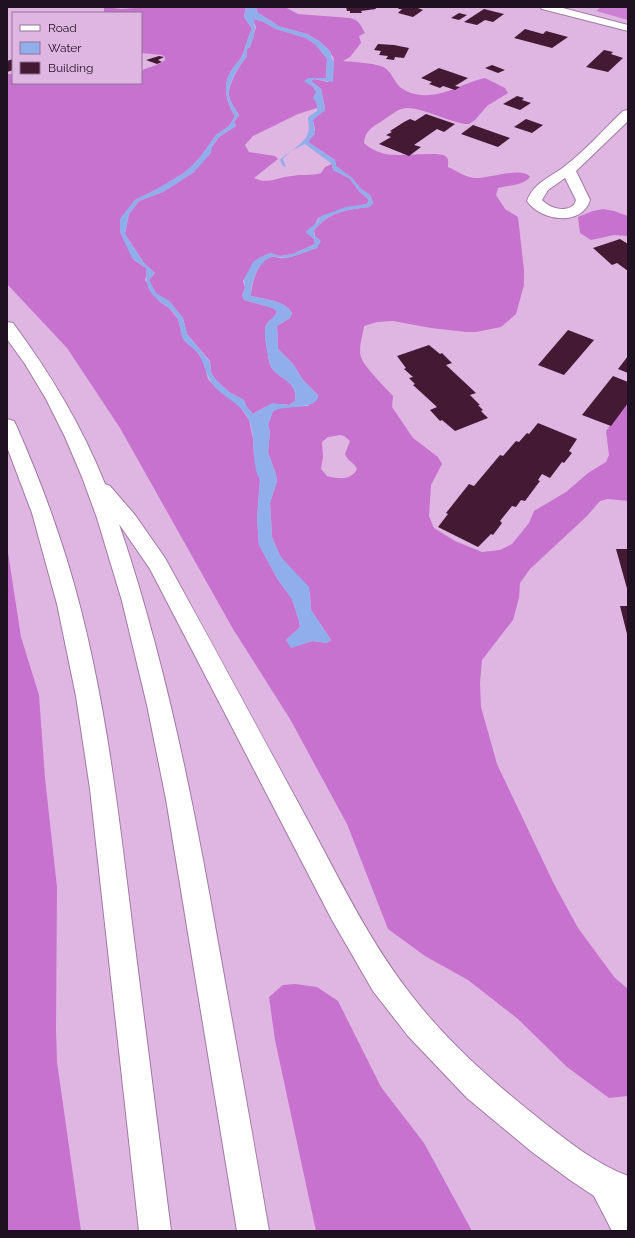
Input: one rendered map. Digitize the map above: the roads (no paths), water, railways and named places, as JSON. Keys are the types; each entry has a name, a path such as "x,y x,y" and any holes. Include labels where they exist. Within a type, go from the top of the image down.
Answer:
{"main road":[{"path":"546,7 628,28"},
{"path":"569,170 628,114"},
{"path":"7,327 56,401 76,439 112,528 132,596 152,674 172,764 253,1231"},
{"path":"7,425 37,496 52,543 67,595 91,710 103,789 155,1231"},
{"path":"94,481 128,520 158,564 342,911 383,982 411,1018 480,1089 525,1127 562,1155 617,1188 622,1213 628,1229"}],"water":[{"path":"246,7 256,7 258,13 278,26 307,34 319,41 331,52 331,57 334,62 333,82 314,79 311,81 321,89 325,108 324,111 313,120 315,134 308,142 335,160 336,166 352,178 361,189 370,195 373,203 370,207 339,212 326,219 314,230 314,235 321,241 317,248 288,258 272,257 267,259 256,274 251,291 251,296 268,299 284,305 292,313 290,318 277,326 278,349 293,364 303,380 318,395 315,402 311,404 273,411 268,425 270,432 268,452 277,481 270,503 272,537 280,556 309,587 311,610 331,640 327,643 313,641 291,648 286,640 300,627 299,621 292,599 278,580 259,545 257,518 260,480 255,466 253,435 249,420 246,414 238,406 219,391 212,383 199,354 185,342 182,337 178,319 172,311 156,299 148,288 146,268 132,258 120,232 120,220 135,200 184,173 201,156 216,135 229,126 235,116 227,99 226,88 228,76 241,58 252,29 244,17","holes":["253,19 262,21 276,29 306,38 316,45 327,59 326,78 308,78 304,81 313,87 316,92 313,98 317,104 317,111 308,117 309,129 307,137 292,151 305,144 332,164 333,170 349,178 359,191 369,200 367,204 346,207 321,216 314,225 306,231 306,233 314,239 315,244 293,254 280,256 270,253 253,262 244,279 245,288 242,295 244,300 272,308 277,311 274,317 266,325 265,329 270,365 277,374 294,388 295,394 295,401 289,405 272,403 253,414 246,406 244,400 229,392 215,379 211,372 210,362 187,334 183,318 169,301 156,293 149,280 155,273 144,263 125,234 129,214 139,201 163,192 194,172 211,153 212,146 219,137 236,126 234,122 239,115 229,96 230,86 238,69 247,56 247,49 253,39 255,31"]},
{"path":"290,152 283,159 286,167 283,166 280,160"}]}
